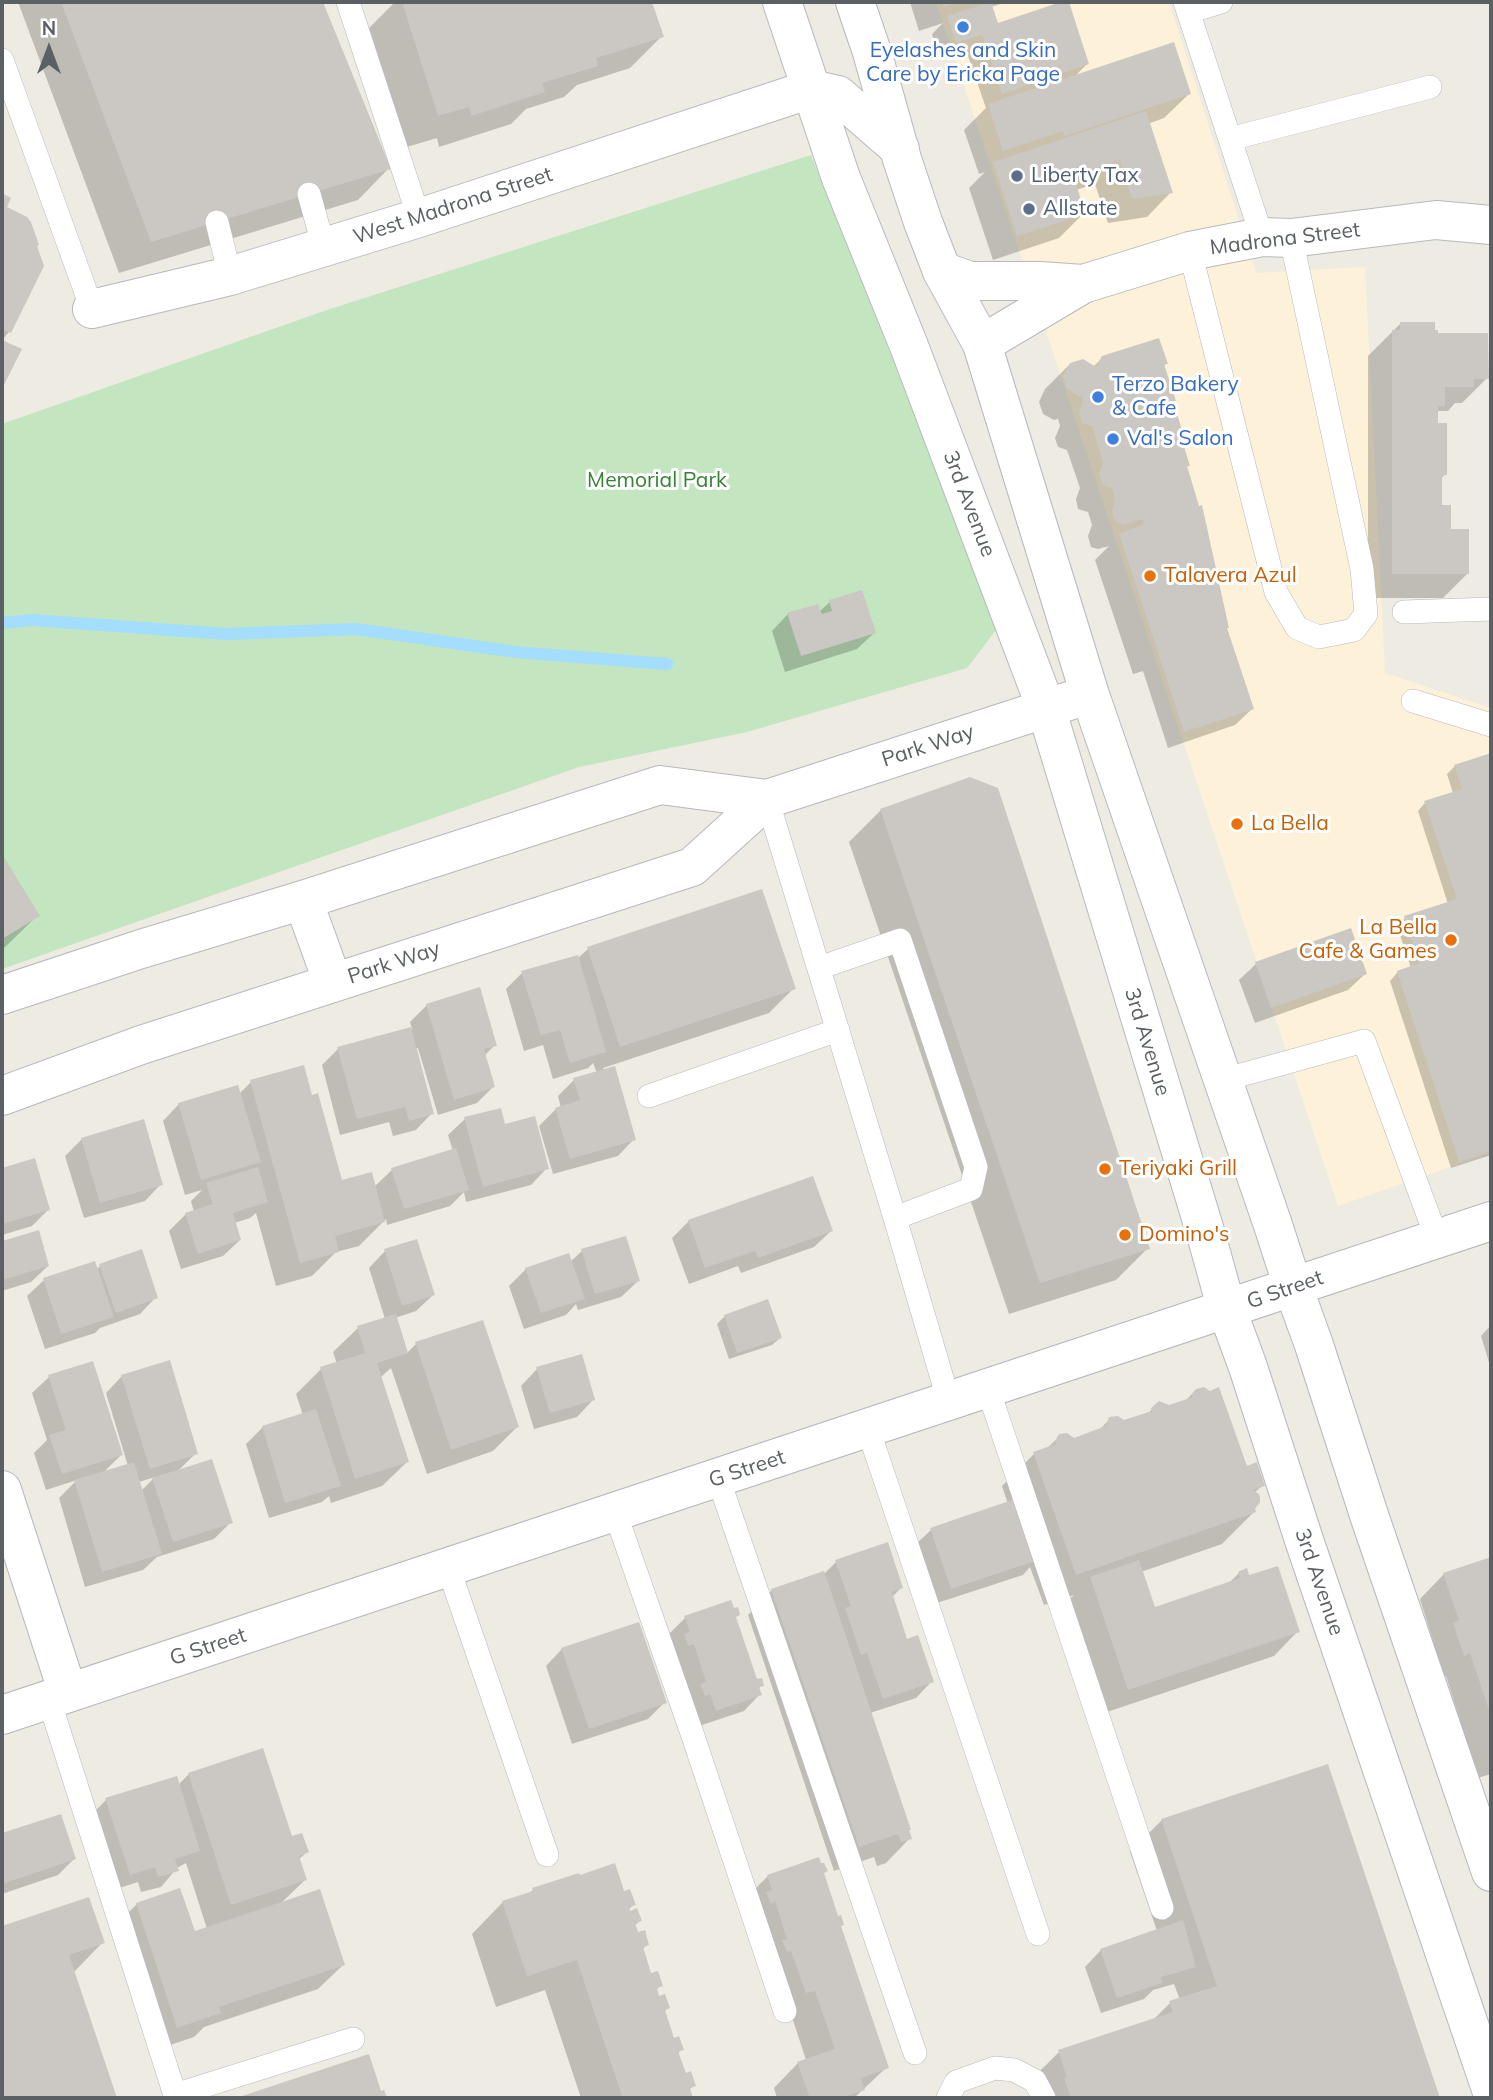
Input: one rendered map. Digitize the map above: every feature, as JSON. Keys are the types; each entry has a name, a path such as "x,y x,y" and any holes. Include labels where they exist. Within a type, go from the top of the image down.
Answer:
{"street":[{"name":"3rd Avenue","path":"782,2 841,178 909,346 1046,708 1227,1310 1491,2089"},
{"path":"855,2 923,222 942,271 982,344 1090,695 1314,1345 1491,1872"},
{"name":"West Madrona Street","path":"92,309 230,276 324,248 811,89"},
{"path":"811,89 838,95 900,149"},
{"name":"Madrona Street","path":"982,344 1083,284 1190,251 1276,237 1436,220 1491,225"},
{"name":"Madrona Street","path":"942,271 970,281 1083,284"},
{"name":"Park Way","path":"2,1096 141,1045 691,867 767,799 1090,695"},
{"name":"Park Way","path":"2,995 660,785 767,799"},
{"path":"303,900 333,983"},
{"name":"G Street","path":"2,1716 1491,1221"},
{"path":"2,1490 58,1697"}],"lane":[{"path":"348,2 419,218"},
{"path":"1190,251 1276,592 1297,628 1319,637 1354,631 1366,614 1362,569 1276,237 1230,139 1187,7 1221,2"},
{"path":"2,60 92,309"},
{"path":"1230,139 1430,87"},
{"path":"309,194 324,248"},
{"path":"216,222 230,276"},
{"path":"1404,612 1491,609"},
{"path":"1413,701 1491,724"},
{"path":"767,799 950,1402"},
{"path":"819,968 900,940 976,1167 971,1189 895,1218"},
{"path":"649,1096 838,1030"},
{"path":"1223,1080 1364,1041 1437,1239"},
{"path":"988,1389 1162,1908"},
{"path":"868,1429 1038,1934"},
{"path":"718,1478 915,2053"},
{"path":"615,1512 785,2011"},
{"path":"448,1567 547,1855"},
{"path":"58,1697 175,2095 353,2039"},
{"path":"948,2098 956,2082 995,2068 1014,2070 1034,2081 1044,2098"}],"shaded area":[{"path":"936,2 1169,2 1256,273 1365,267 1385,673 1491,708 1491,1153 1338,1206"}],"green space":[{"name":"Memorial Park","path":"811,155 971,555 996,630 967,668 747,732 579,767 2,969 2,424 327,310"}],"building":[{"path":"61,2 323,2 391,169 151,242"},
{"path":"402,2 652,2 664,37 596,58 598,66 542,83 545,92 471,116 469,107 438,116"},
{"path":"942,2 959,2 944,7"},
{"path":"991,2 998,23 1061,2 1069,2 1089,64 1002,94 982,35 956,43 947,16"},
{"path":"1174,42 1191,94 1064,136 1063,131 1003,151 988,104"},
{"path":"1146,111 1173,193 1132,199 1120,160 1073,176 1086,214 1017,236 993,162"},
{"path":"2,193 11,198 7,207 27,217 31,222 44,266 11,333 4,330 2,334"},
{"path":"1400,322 1435,322 1435,330 1438,330 1438,333 1488,333 1489,379 1474,379 1474,387 1445,387 1445,406 1438,406 1438,423 1447,423 1447,475 1442,475 1442,505 1451,505 1451,529 1469,529 1469,574 1392,574 1392,330 1400,330"},
{"path":"1159,338 1168,364 1164,364 1176,401 1173,401 1182,430 1179,430 1190,466 1187,466 1199,506 1202,505 1227,628 1254,709 1184,732 1119,534 1144,524 1143,519 1124,525 1115,522 1112,510 1115,500 1112,488 1102,484 1099,474 1103,463 1092,426 1082,423 1079,412 1082,396 1067,389 1063,376 1070,363 1083,359 1096,367 1102,356"},
{"path":"2,340 22,349 2,389"},
{"path":"862,590 876,633 801,656 787,613 818,604 822,614 832,611 829,600"},
{"name":"La Bella Cafe & Games","path":"1491,753 1491,1151 1459,1162 1397,971 1419,963 1404,916 1457,899 1424,801 1462,789 1454,765"},
{"path":"970,777 998,788 1150,1249 1040,1283 880,809"},
{"path":"2,854 40,916 2,939"},
{"path":"762,889 796,989 620,1047 587,947"},
{"path":"1351,928 1367,974 1271,1008 1255,962"},
{"path":"578,955 606,1052 570,1063 560,1030 541,1035 521,971"},
{"path":"480,987 497,1046 484,1049 495,1087 454,1100 426,1004"},
{"path":"411,1027 434,1114 409,1121 405,1107 357,1119 337,1047"},
{"path":"304,1065 312,1095 318,1093 342,1180 372,1172 385,1222 335,1236 339,1252 300,1263 250,1080"},
{"path":"615,1066 636,1140 570,1159 555,1108 580,1100 573,1078"},
{"path":"238,1085 261,1162 201,1180 178,1103"},
{"path":"501,1108 505,1124 535,1116 549,1169 483,1187 464,1117"},
{"path":"144,1119 163,1185 100,1203 81,1138"},
{"path":"456,1148 469,1190 404,1209 391,1168"},
{"path":"35,1158 50,1210 2,1224 2,1168"},
{"path":"258,1167 268,1202 233,1213 241,1240 198,1254 185,1213 213,1204 206,1183"},
{"path":"813,1176 833,1231 758,1258 755,1251 705,1268 688,1220"},
{"path":"39,1230 49,1266 2,1280 2,1241"},
{"path":"626,1236 640,1281 595,1294 581,1249"},
{"path":"417,1239 435,1295 402,1306 384,1249"},
{"path":"142,1249 158,1298 116,1313 99,1264"},
{"path":"569,1253 585,1299 541,1313 525,1268"},
{"path":"95,1261 114,1317 61,1334 43,1278"},
{"path":"768,1299 782,1338 737,1353 724,1315"},
{"path":"396,1314 408,1353 377,1363 409,1462 355,1479 320,1367 365,1353 357,1326"},
{"path":"483,1320 519,1427 451,1450 415,1342"},
{"path":"582,1354 595,1400 550,1413 536,1367"},
{"path":"170,1360 198,1454 150,1469 121,1375"},
{"path":"93,1361 123,1455 62,1474 49,1435 66,1430 48,1375"},
{"path":"1204,1387 1210,1391 1219,1387 1247,1466 1257,1462 1265,1486 1253,1490 1260,1497 1256,1512 1076,1575 1033,1452 1056,1444 1059,1434 1067,1433 1074,1438 1106,1426 1109,1417 1118,1416 1124,1420 1152,1411 1151,1408 1159,1401 1169,1405 1193,1397 1191,1395 1196,1389"},
{"path":"316,1409 341,1486 285,1503 262,1426"},
{"path":"212,1459 233,1523 173,1542 152,1478"},
{"path":"134,1462 162,1554 102,1572 74,1480"},
{"path":"1021,1497 1041,1559 951,1589 930,1528"},
{"path":"888,1542 903,1588 892,1592 907,1639 918,1635 934,1682 883,1699 867,1653 861,1655 845,1608 851,1606 835,1560"},
{"path":"1491,1557 1491,1716 1470,1653 1464,1656 1453,1623 1459,1620 1443,1573"},
{"path":"1139,1560 1155,1607 1240,1578 1238,1572 1247,1568 1249,1575 1278,1566 1300,1632 1128,1690 1090,1577"},
{"path":"824,1571 912,1839 901,1842 898,1834 859,1847 771,1589"},
{"path":"731,1600 734,1608 738,1607 740,1615 736,1617 757,1679 762,1678 764,1686 759,1687 762,1695 716,1711 710,1694 705,1696 700,1684 706,1682 694,1644 688,1646 684,1634 690,1632 684,1616"},
{"path":"639,1622 667,1703 589,1729 561,1648"},
{"path":"263,1748 292,1836 302,1833 309,1852 299,1856 307,1880 231,1905 188,1773"},
{"path":"1328,1764 1440,2098 1071,2098 1058,2050 1173,2012 1169,2001 1217,1986 1161,1819"},
{"path":"177,1776 200,1851 175,1859 179,1871 158,1877 155,1867 130,1875 105,1798"},
{"path":"61,1814 76,1859 2,1884 2,1833"},
{"path":"819,1857 828,1871 824,1873 838,1916 841,1915 844,1925 841,1926 889,2068 861,2078 865,2090 840,2098 810,2098 797,2062 835,2049 815,1991 806,1993 791,1951 787,1952 782,1940 787,1939 775,1901 771,1904 766,1892 772,1890 767,1875"},
{"path":"615,1863 624,1891 630,1889 636,1905 629,1907 630,1911 637,1908 642,1921 635,1923 638,1932 645,1930 649,1945 643,1947 651,1973 658,1971 663,1986 657,1988 659,1996 665,1994 670,2008 665,2010 674,2038 679,2036 684,2050 678,2051 686,2073 691,2071 696,2086 690,2088 693,2098 617,2098 622,2096 577,1960 527,1976 502,1901 533,1891 532,1888"},
{"path":"180,1888 195,1931 320,1889 345,1965 219,2007 221,2013 177,2028 136,1903"},
{"path":"89,1897 105,1943 69,1955 117,2098 2,2098 2,1926"},
{"path":"1183,1920 1196,1967 1161,1977 1162,1983 1117,1998 1100,1949"},
{"path":"369,2054 381,2091 384,2090 387,2098 236,2098"}],"waterway":[{"path":"2,623 32,620 227,634 356,629 516,652 667,664"}],"place":[{"name":"Eyelashes and Skin Care by Ericka Page","path":"963,27"},
{"name":"Liberty Tax","path":"1017,176"},
{"name":"Allstate","path":"1029,209"},
{"name":"Terzo Bakery & Cafe","path":"1098,397"},
{"name":"Val's Salon","path":"1113,439"},
{"name":"Talavera Azul","path":"1150,576"},
{"name":"La Bella","path":"1237,824"},
{"name":"La Bella Cafe & Games","path":"1451,940"},
{"name":"Teriyaki Grill","path":"1105,1169"},
{"name":"Domino's","path":"1125,1235"}]}
